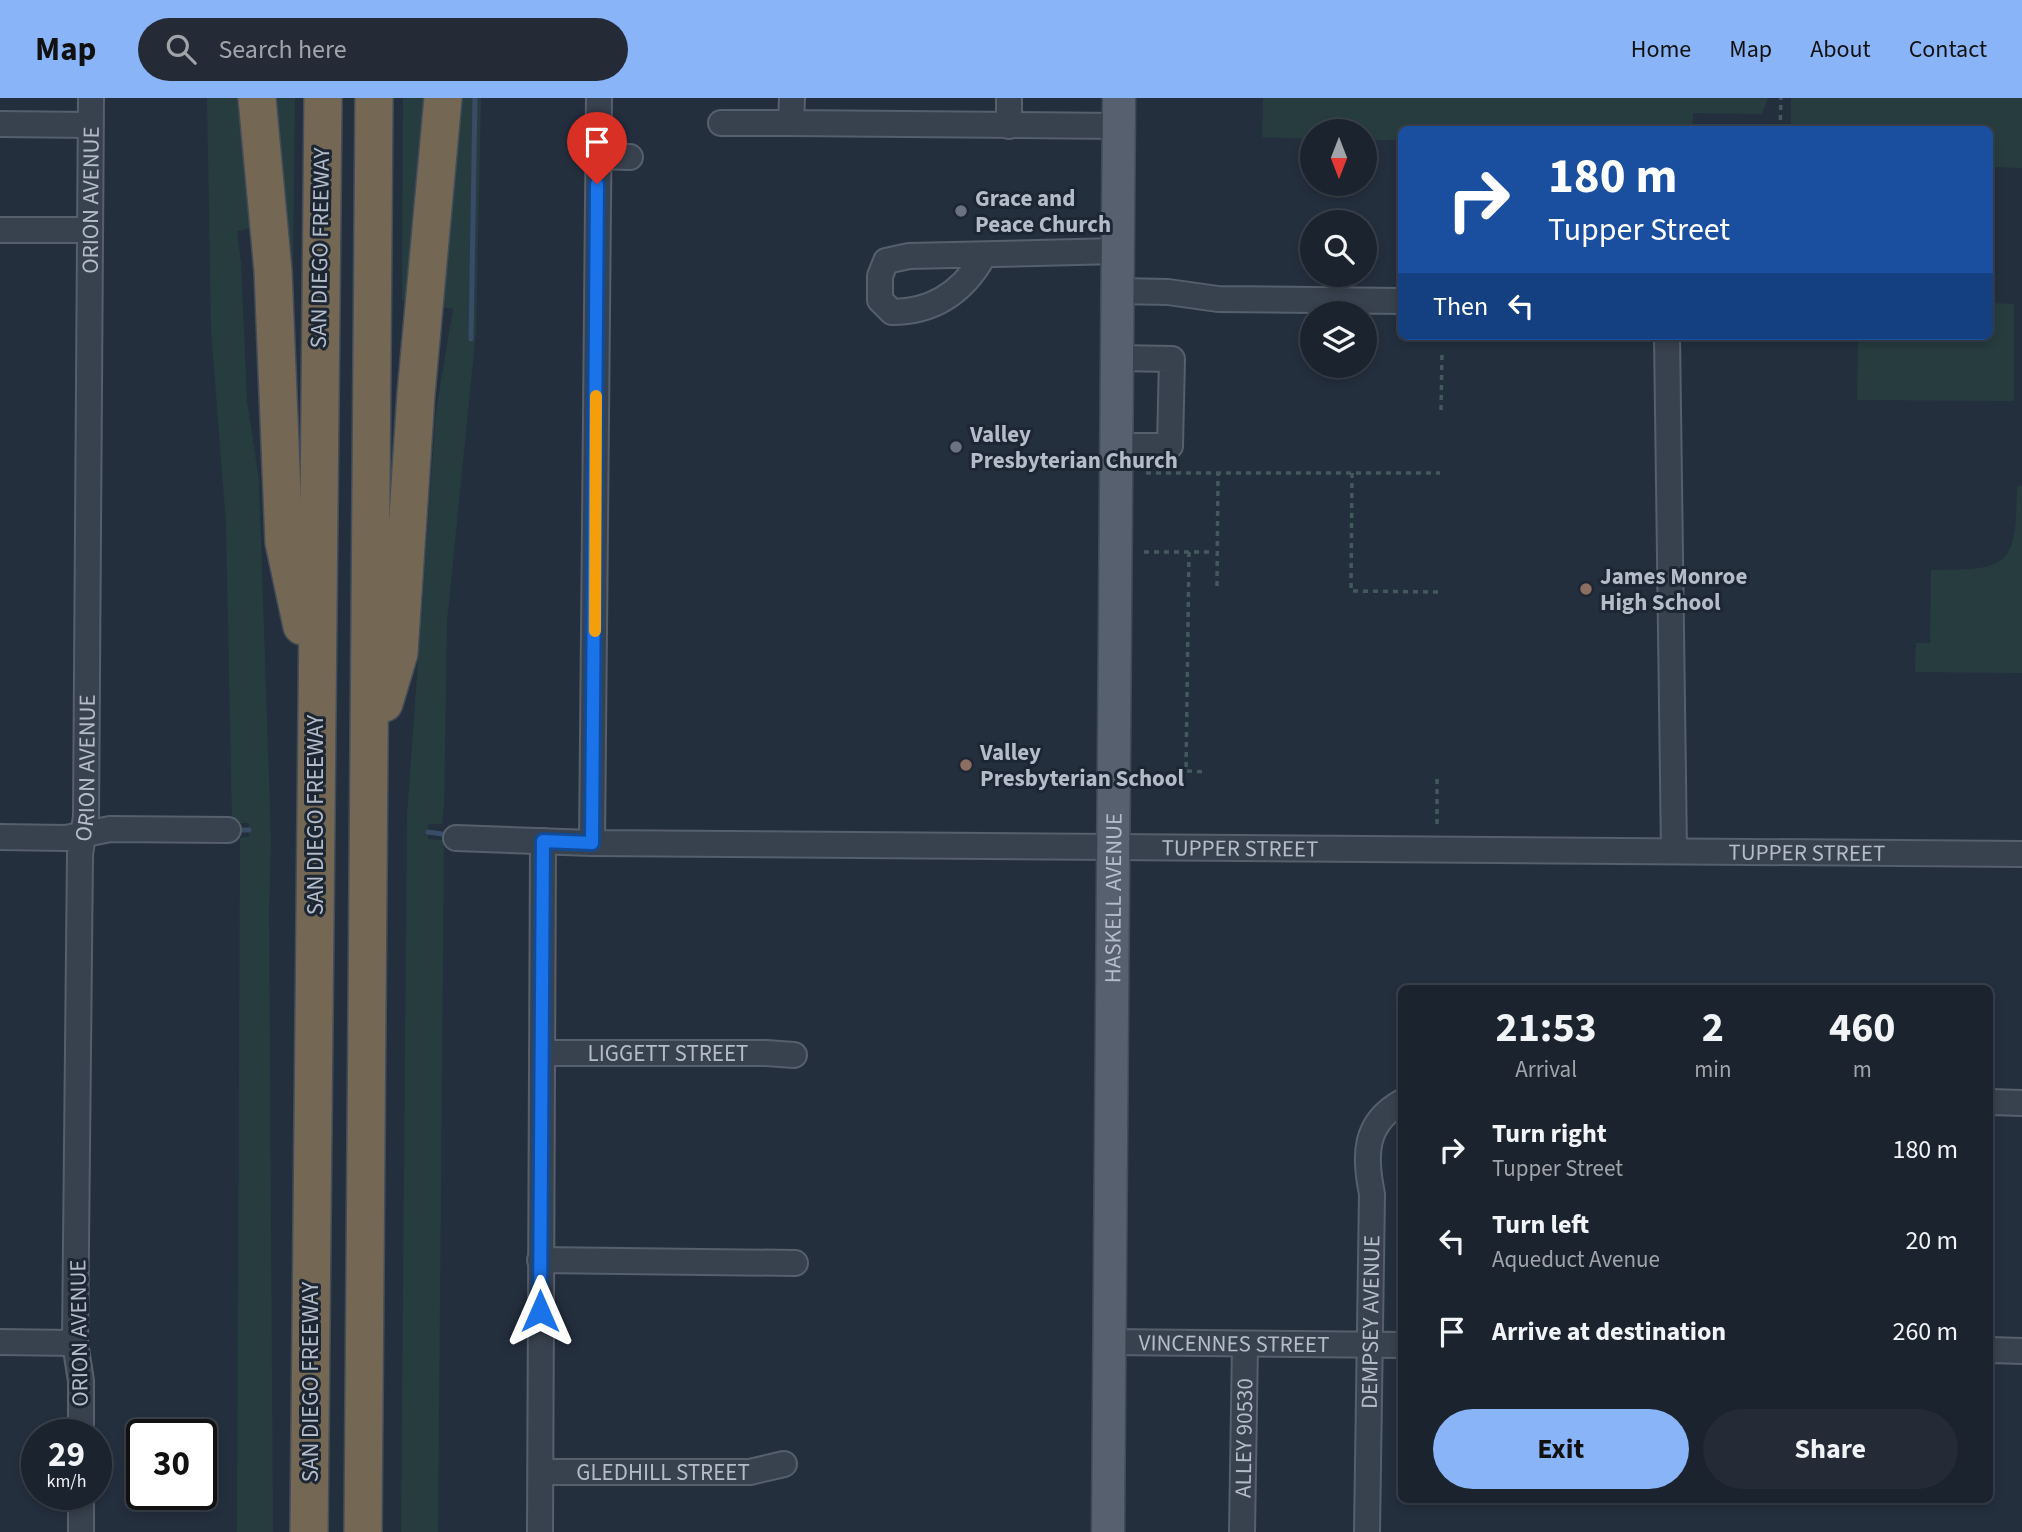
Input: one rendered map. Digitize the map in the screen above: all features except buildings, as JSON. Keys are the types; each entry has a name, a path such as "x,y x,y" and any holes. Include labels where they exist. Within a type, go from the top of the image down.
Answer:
{"highway":[{"path":"257,98 273,271 284,542 316,685"},
{"name":"SAN DIEGO FREEWAY","path":"309,1532 323,98"},
{"path":"363,1532 374,98"},
{"path":"371,748 398,653 416,394 443,98"},
{"path":"345,1532 355,265 374,240"},
{"path":"319,325 341,355 333,1532"}],"main road":[{"name":"HASKELL AVENUE","path":"1108,1532 1119,112"}],"street":[{"name":"ORION AVENUE","path":"81,1419 81,1381 75,1343 80,854 83,834 89,478 90,98"},
{"path":"592,843 598,98"},
{"path":"791,123 792,98"},
{"path":"1009,98 1009,126"},
{"path":"721,123 1009,126 1119,112"},
{"path":"0,124 90,125"},
{"path":"597,156 630,158"},
{"path":"0,230 89,230"},
{"path":"984,255 1118,251"},
{"path":"1118,291 1168,292 1218,299 1398,301"},
{"path":"1667,340 1674,851"},
{"path":"1116,446 1170,446 1171,372 1171,359 1117,358"},
{"path":"0,838 66,838 110,829 229,830"},
{"name":"TUPPER STREET","path":"456,838 592,843 2022,855"},
{"path":"540,1532 543,841"},
{"name":"LIGGETT STREET","path":"542,1052 766,1052 794,1055"},
{"path":"1993,1102 2022,1102"},
{"name":"DEMPSEY AVENUE","path":"1367,1532 1372,1194 1368,1154 1374,1126 1392,1107"},
{"path":"540,1260 795,1263"},
{"path":"0,1342 75,1343"},
{"name":"VINCENNES STREET","path":"1110,1342 1398,1345"},
{"name":"ALLEY 90530","path":"1242,1532 1245,1345"},
{"path":"1993,1350 2022,1350"},
{"name":"GLEDHILL STREET","path":"541,1472 750,1472 784,1464"},
{"path":"81,1510 81,1532"}],"path":[{"path":"1780,126 1781,98"},
{"path":"1441,410 1442,354"},
{"path":"1146,473 1440,473"},
{"path":"1352,473 1352,591 1438,592"},
{"path":"1217,586 1218,474"},
{"path":"1144,552 1214,552"},
{"path":"1189,552 1186,771 1206,772"},
{"path":"1437,779 1437,831"}],"green space":[{"path":"207,98 243,98 252,228 237,231 241,263 247,401 259,480 271,841 269,911 273,1532 237,1532 240,838 249,837 249,823 232,823 226,524 211,329"},
{"path":"267,98 295,98 293,265 279,270"},
{"path":"403,98 429,98 415,302 402,300"},
{"path":"454,98 481,98 476,331 447,621 444,807 442,824 428,824 428,839 444,840 438,1532 401,1532 407,816 436,411 453,309 437,306"},
{"path":"1263,98 1768,98 1762,114 1693,113 1692,126 1398,126 1398,140 1377,140 1377,119 1300,119 1300,139 1262,137"},
{"path":"1791,98 2022,98 2022,168 1993,167 1993,126 1791,126"},
{"path":"1993,303 2014,304 2014,401 1857,400 1858,340 1993,340"},
{"path":"2017,486 2022,486 2022,673 1915,672 1916,643 1930,643 1931,570 1978,568 1993,565 2004,558 2014,533"}],"waterway":[{"path":"471,339 475,98"},
{"path":"235,830 249,830"},
{"path":"428,832 449,835"}],"slow traffic":[{"path":"595,631 596,396"}],"place":[{"name":"Grace and Peace Church","path":"961,211"},
{"name":"Valley Presbyterian Church","path":"956,447"},
{"name":"James Monroe High School","path":"1586,589"},
{"name":"Valley Presbyterian School","path":"966,765"}],"route":[{"path":"540,1311 543,841 592,843 596,595 597,184"}]}
